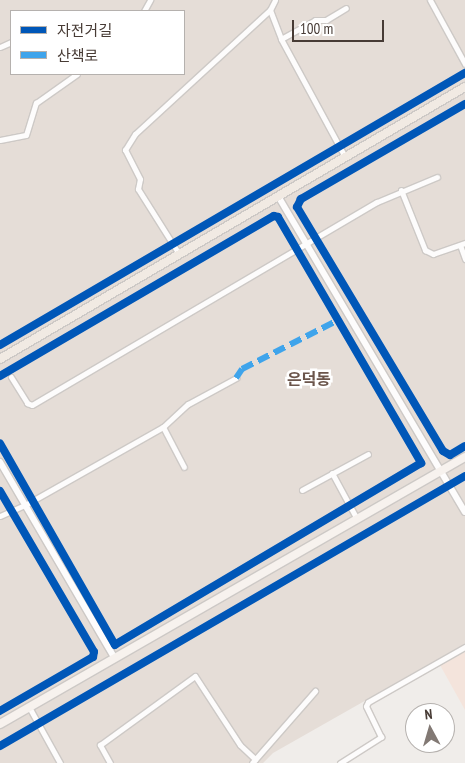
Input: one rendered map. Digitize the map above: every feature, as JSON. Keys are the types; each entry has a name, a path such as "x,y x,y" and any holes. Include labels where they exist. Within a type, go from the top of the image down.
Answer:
{"main road":[{"path":"0,359 465,87"},
{"path":"0,724 465,457"}],"street":[{"path":"179,254 138,189 140,179 125,150 135,134 270,10 275,0"},
{"path":"430,0 465,64"},
{"path":"281,39 315,20 326,20 346,8"},
{"path":"270,10 281,39 345,157"},
{"path":"0,140 26,135 36,103 76,75"},
{"path":"11,377 27,404 32,405 401,190 437,177"},
{"path":"401,190 425,250 433,254 463,244 465,259"},
{"path":"278,196 443,470 465,512"},
{"path":"0,516 25,505 163,427 188,404 236,378"},
{"path":"163,427 184,467"},
{"path":"302,490 368,454"},
{"path":"1,466 114,657"},
{"path":"332,473 357,519"},
{"path":"340,763 381,737 366,706 368,702 465,647"},
{"path":"110,763 100,745 195,676 240,745 253,761 315,691"},
{"path":"29,707 60,763"}],"shaded area":[{"path":"0,0 465,0 465,644 273,753 263,763 0,763"},
{"path":"465,652 465,710 440,665"}],"marked path":[{"path":"236,378 242,369 338,320"}],"cycle path":[{"path":"0,345 465,73"},
{"path":"465,104 301,199 297,207 443,451 450,455 465,446"},
{"path":"0,376 274,216 278,217 421,463 115,645 0,443"},
{"path":"0,746 465,476"},
{"path":"0,491 94,652 93,657 0,711"}],"district":[{"name":"은덕동","path":"309,379"}]}
